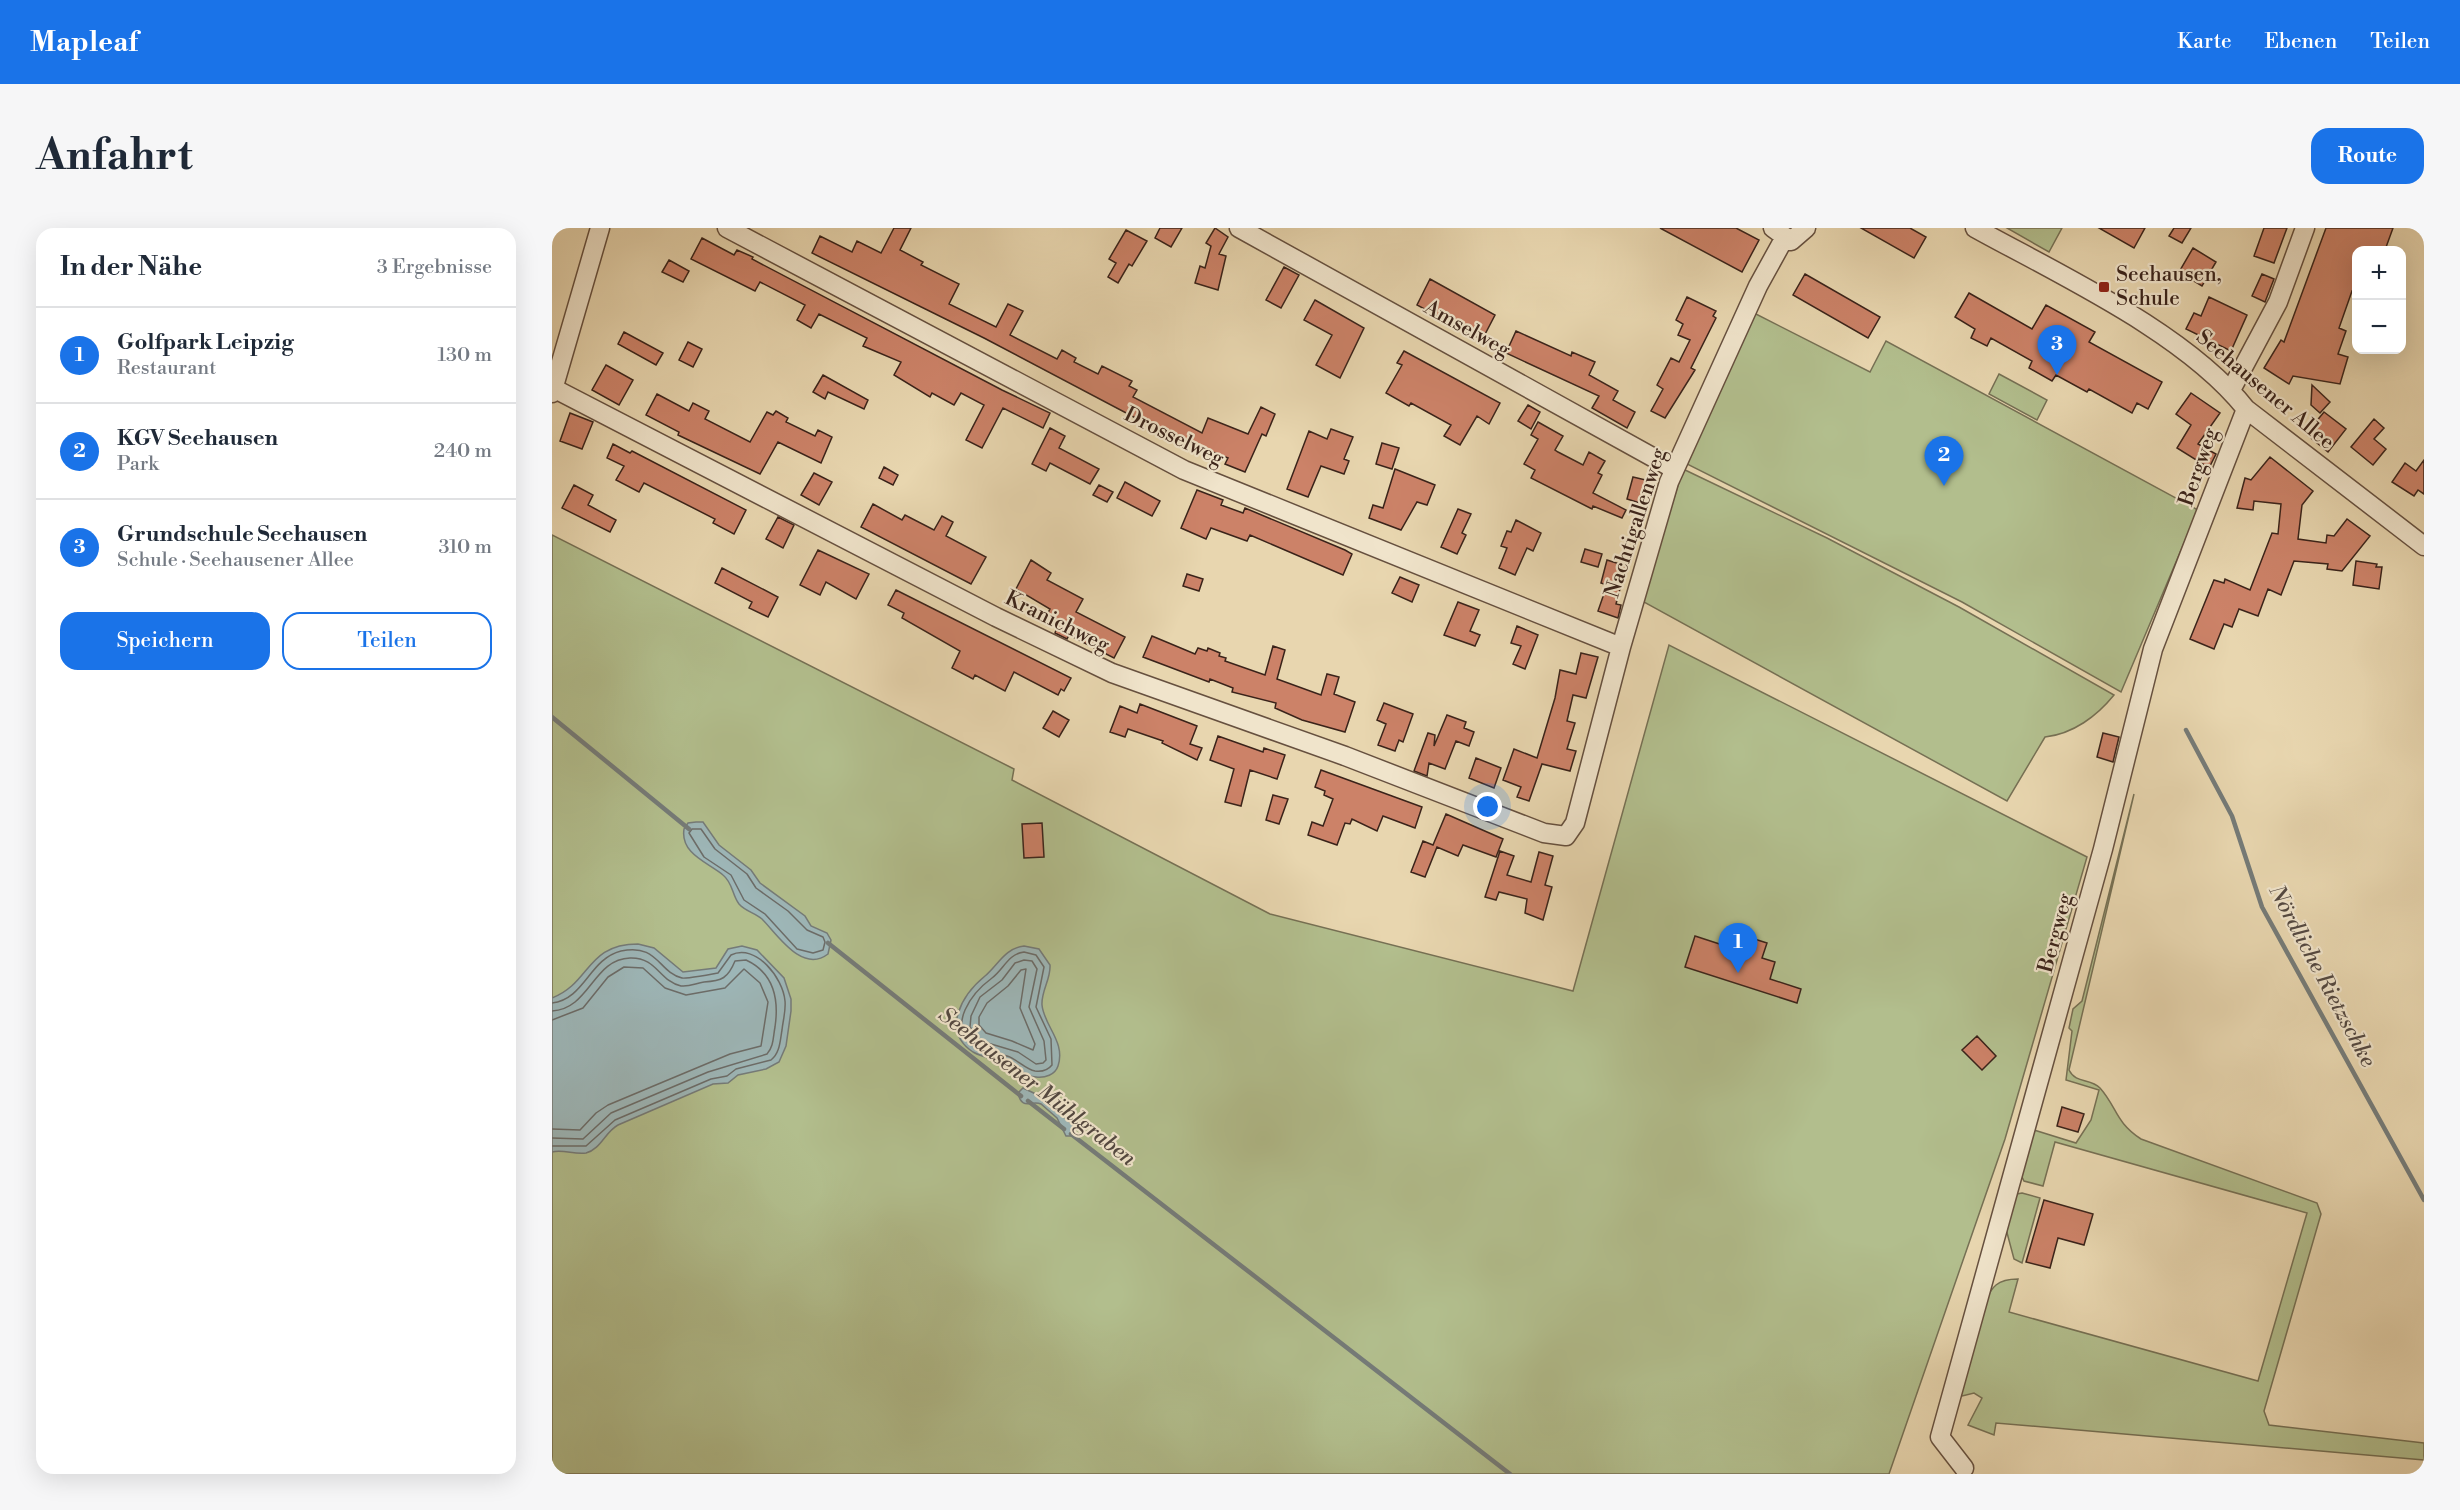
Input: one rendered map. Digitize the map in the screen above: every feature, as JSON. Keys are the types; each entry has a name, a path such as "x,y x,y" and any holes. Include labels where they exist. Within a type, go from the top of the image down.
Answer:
{"street":[{"path":"553,390 600,228"},
{"name":"Drosselweg","path":"727,228 1184,470 1621,647"},
{"name":"Amselweg","path":"1239,228 1674,469"},
{"name":"Nachtigallenweg","path":"1566,836 1577,816 1621,647 1674,469 1758,286 1779,232 1791,241 1806,228"},
{"name":"Seehausener Allee","path":"1975,228 2172,341 2231,390 2246,409 2424,546"},
{"path":"2231,390 2278,302 2305,228"},
{"name":"Kranichweg","path":"553,390 996,617 1117,676 1345,756 1544,833 1566,836"},
{"name":"Bergweg","path":"1964,1468 1940,1437 1943,1425 2103,849 2153,649 2246,409"}],"green space":[{"path":"2007,228 2062,228 2049,252"},
{"path":"1752,312 1870,372 1886,341 2198,510 2121,692 1962,602 1685,463"},
{"path":"1999,374 2047,400 2037,420 1989,394"},
{"path":"1683,469 1827,538 1959,607 2114,695 2084,723 2065,732 2045,737 2007,801 1642,601"},
{"path":"552,535 1014,769 1012,780 1270,914 1573,991 1669,645 2087,857 2005,1139 1889,1474 552,1474"},
{"path":"2134,794 2069,1070 2075,1077 2100,1088 2126,1127 2141,1139 2317,1203 2321,1214 2264,1411 2269,1425 2424,1443 2424,1460 1996,1423 1994,1435 1968,1425 1982,1398 1974,1393 1958,1397 1973,1337 1990,1293 1998,1283 2009,1280 2018,1279 2009,1312 2258,1381 2307,1213 2055,1142 2043,1186 2024,1181 2021,1175 2034,1130 2076,1143 2091,1120 2099,1090 2066,1080 2072,1031 2069,1028 2073,1009 2082,1001"},
{"path":"2022,1193 2040,1198 2022,1263 2014,1259 2006,1229 2017,1194"}],"water":[{"path":"703,822 719,845 751,870 760,883 805,916 811,926 827,933 831,940 828,954 818,959 800,956 791,950 762,919 739,904 726,878 697,857 686,845 684,829 688,823"},
{"path":"638,944 654,948 683,972 716,968 728,949 742,946 757,950 784,978 791,999 786,1046 779,1062 766,1069 738,1075 728,1083 713,1084 618,1125 591,1151 586,1153 552,1152 552,998 575,983 598,957 608,950"},
{"path":"1024,946 1039,949 1050,965 1042,1005 1046,1020 1057,1042 1060,1057 1055,1072 1043,1077 1028,1075 1008,1063 973,1052 963,1043 956,1023 958,1012 969,992 1007,953"},
{"path":"1023,1088 1038,1095 1074,1126 1074,1136 1066,1136 1057,1118 1041,1104 1022,1102 1018,1093"}],"building":[{"path":"894,228 911,228 900,250 923,262 921,265 959,284 949,304 996,327 1008,304 1023,311 1010,335 1057,359 1062,350 1076,358 1074,362 1098,374 1102,366 1132,381 1129,386 1137,390 1133,397 1202,433 1208,418 1248,434 1261,407 1275,414 1266,436 1262,434 1245,472 1225,464 1228,458 1166,434 984,338 812,253 820,236 852,252 857,241 881,253"},
{"path":"1160,228 1182,228 1171,247 1155,238"},
{"path":"1215,228 1228,237 1219,254 1226,256 1218,290 1195,283 1200,266 1205,268 1211,246 1206,243"},
{"path":"1660,228 1736,228 1759,240 1742,272"},
{"path":"1861,228 1910,228 1926,237 1914,258"},
{"path":"2099,228 2145,228 2134,248"},
{"path":"2174,228 2191,228 2182,243 2169,236"},
{"path":"2264,228 2287,228 2274,263 2254,256"},
{"path":"2326,228 2393,228 2386,246 2352,246 2352,291 2339,328 2346,331 2338,354 2348,357 2340,384 2293,376 2289,384 2264,368 2281,340 2284,342"},
{"path":"1126,230 1147,241 1132,266 1129,264 1118,283 1108,277 1116,263 1109,259"},
{"path":"702,238 734,255 737,250 753,257 752,259 1050,413 1043,428 1003,408 982,448 966,440 984,405 961,393 954,405 932,393 930,397 894,375 901,362 863,346 867,338 819,314 811,328 797,320 805,305 760,282 755,291 691,259"},
{"path":"2193,248 2216,262 2202,286 2179,272"},
{"path":"669,260 689,271 683,282 662,272"},
{"path":"1284,267 1299,275 1281,308 1266,300"},
{"path":"1805,274 1880,317 1868,338 1793,295"},
{"path":"2262,274 2274,279 2265,302 2252,296"},
{"path":"1430,279 1495,315 1482,340 1417,305"},
{"path":"1969,293 2032,329 2046,305 2095,332 2089,342 2162,382 2148,409 2137,403 2132,413 2089,389 2087,392 2056,375 2052,381 2029,368 2032,361 1991,338 1987,346 1971,338 1975,329 1955,317"},
{"path":"1687,297 1716,311 1713,316 1716,318 1691,368 1695,370 1665,418 1651,411 1663,389 1657,385 1671,358 1679,362 1690,340 1678,335 1683,324 1676,320"},
{"path":"2209,297 2247,315 2231,351 2186,329 2194,313 2201,316"},
{"path":"1315,300 1364,328 1340,378 1316,365 1332,335 1304,320"},
{"path":"1516,331 1571,356 1572,352 1595,362 1589,375 1618,391 1613,400 1635,412 1627,428 1592,408 1599,396 1506,353"},
{"path":"624,332 663,353 656,365 618,344"},
{"path":"688,342 702,349 693,367 679,360"},
{"path":"1404,351 1500,403 1489,424 1477,416 1460,445 1444,436 1451,425 1411,403 1409,406 1386,393 1402,365 1397,363"},
{"path":"606,365 633,380 619,405 592,390"},
{"path":"823,375 868,400 864,409 828,392 825,399 813,392"},
{"path":"2312,385 2330,402 2320,413 2311,405"},
{"path":"2191,393 2220,413 2198,444 2216,454 2209,468 2177,448 2191,425 2176,414"},
{"path":"657,394 689,411 693,403 709,411 705,419 750,442 767,412 773,415 776,411 788,418 786,422 815,436 818,430 832,437 821,463 778,442 760,474 678,435 679,432 646,415"},
{"path":"1528,405 1540,412 1531,429 1518,421"},
{"path":"2324,412 2346,429 2328,452 2306,434"},
{"path":"570,413 593,422 582,449 560,441"},
{"path":"2374,419 2384,428 2374,439 2386,449 2373,465 2351,447"},
{"path":"1538,422 1563,436 1555,450 1558,452 1583,465 1589,452 1605,461 1598,473 1602,475 1593,493 1626,510 1622,518 1593,506 1592,509 1531,478 1535,470 1524,464 1538,439 1531,435"},
{"path":"1050,428 1065,436 1059,448 1099,469 1090,484 1050,463 1046,471 1032,464"},
{"path":"1331,429 1353,437 1344,459 1349,461 1344,474 1321,466 1308,497 1287,489 1309,431 1327,439"},
{"path":"1382,443 1399,448 1392,469 1376,464"},
{"path":"613,444 630,453 632,451 746,510 734,534 713,523 715,519 644,483 639,492 616,480 624,466 607,458"},
{"path":"2270,457 2313,491 2302,505 2298,539 2326,543 2327,535 2334,536 2347,519 2370,536 2342,571 2327,569 2328,564 2294,561 2281,595 2268,589 2258,616 2239,609 2232,627 2224,624 2214,649 2190,639 2214,580 2224,583 2225,579 2250,590 2272,533 2278,534 2281,504 2254,501 2253,510 2237,508 2245,478 2251,480"},
{"path":"2424,460 2424,494 2418,490 2414,496 2392,482 2405,463 2416,471"},
{"path":"884,467 898,475 893,485 879,478"},
{"path":"1395,469 1435,485 1427,505 1417,502 1401,530 1369,518 1373,505 1383,508"},
{"path":"814,473 832,482 819,505 801,495"},
{"path":"1633,477 1650,481 1643,504 1627,499"},
{"path":"1125,482 1160,501 1152,516 1117,498"},
{"path":"574,485 593,495 588,505 616,520 610,532 562,508"},
{"path":"1099,485 1113,492 1107,502 1093,495"},
{"path":"1197,490 1223,500 1221,505 1243,513 1245,508 1352,554 1343,575 1250,535 1247,541 1211,528 1206,539 1181,528"},
{"path":"873,504 902,520 905,515 934,530 942,516 953,522 946,536 986,557 971,584 861,527"},
{"path":"1458,509 1471,514 1462,533 1466,535 1457,554 1441,547"},
{"path":"778,517 794,525 783,548 766,539"},
{"path":"1516,520 1541,533 1533,551 1527,548 1515,575 1499,568 1507,548 1501,546 1507,531 1511,532"},
{"path":"1585,549 1602,554 1598,567 1581,562"},
{"path":"818,550 869,574 856,599 826,582 820,595 800,585"},
{"path":"1031,560 1051,573 1047,580 1083,599 1076,612 1125,637 1114,658 1069,635 1067,639 1055,633 1057,627 1044,620 1050,609 1016,589"},
{"path":"1607,560 1626,566 1616,604 1621,605 1618,618 1598,611 1607,585 1601,583"},
{"path":"2356,561 2382,567 2379,589 2353,585"},
{"path":"722,568 778,597 768,617 749,608 752,602 715,583"},
{"path":"1187,574 1203,579 1199,591 1183,586"},
{"path":"1400,577 1419,585 1412,602 1392,593"},
{"path":"896,590 1071,678 1064,691 1061,689 1058,695 1014,672 1005,691 975,675 973,679 952,668 960,651 902,618 904,613 888,605"},
{"path":"1458,602 1479,610 1470,631 1480,635 1475,646 1444,635"},
{"path":"1517,626 1538,635 1525,669 1513,664 1521,646 1511,643"},
{"path":"1152,636 1195,654 1198,648 1207,651 1208,648 1220,653 1219,656 1226,658 1225,661 1265,675 1273,646 1285,650 1277,679 1321,695 1327,674 1339,677 1334,694 1355,702 1345,732 1302,720 1275,708 1276,703 1232,692 1233,688 1210,679 1209,682 1143,657"},
{"path":"1581,653 1598,657 1586,698 1573,695 1567,721 1575,723 1567,749 1576,751 1570,771 1542,764 1529,801 1517,797 1521,787 1503,780 1514,749 1537,758 1555,698 1560,670 1576,674"},
{"path":"1384,703 1413,714 1403,742 1399,740 1395,751 1378,745 1386,724 1377,720"},
{"path":"1140,704 1197,726 1190,744 1202,748 1197,760 1162,743 1163,741 1128,729 1125,737 1110,732 1120,706 1137,713"},
{"path":"1053,711 1069,720 1059,737 1043,728"},
{"path":"1447,715 1466,722 1464,728 1474,732 1469,746 1456,741 1445,769 1429,763 1427,776 1414,771 1428,733 1435,735 1434,746"},
{"path":"2103,733 2119,737 2113,762 2097,757"},
{"path":"1218,736 1263,752 1264,748 1285,755 1277,779 1250,770 1241,806 1225,802 1234,769 1210,760"},
{"path":"1476,758 1501,768 1494,788 1469,778"},
{"path":"1321,770 1422,807 1415,828 1383,816 1377,831 1352,819 1350,824 1345,823 1337,845 1308,835 1312,822 1323,826 1333,799 1324,795 1325,791 1315,787"},
{"path":"1273,795 1288,799 1279,824 1266,820"},
{"path":"1446,814 1503,839 1496,857 1463,845 1458,856 1437,847 1425,877 1411,872 1423,841 1433,845"},
{"path":"1042,823 1044,857 1024,858 1022,824"},
{"path":"1500,851 1514,856 1507,875 1531,882 1539,852 1553,856 1545,885 1552,887 1543,920 1525,913 1527,899 1499,892 1496,900 1485,897"},
{"path":"1695,936 1741,951 1745,936 1767,943 1762,958 1775,962 1770,979 1801,989 1797,1003 1685,967"},
{"path":"1977,1036 1996,1056 1982,1070 1962,1050"},
{"path":"2062,1107 2084,1114 2078,1132 2057,1126"},
{"path":"2044,1200 2093,1214 2084,1245 2058,1238 2050,1268 2026,1262"}],"waterway":[{"name":"Seehausener Mühlgraben","path":"552,717 689,829"},
{"name":"Nördliche Rietzschke","path":"2186,730 2232,816 2262,907 2424,1200"},
{"name":"Seehausener Mühlgraben","path":"828,943 1021,1096"},
{"name":"Seehausener Mühlgraben","path":"1028,1101 1064,1129"},
{"name":"Seehausener Mühlgraben","path":"1071,1134 1510,1474"}],"place":[{"name":"Seehausen, Schule","path":"2104,287"},
{"name":"Grundschule Seehausen","path":"2057,375"},
{"name":"KGV Seehausen","path":"1944,486"},
{"name":"Golfpark Leipzig","path":"1738,973"}]}
